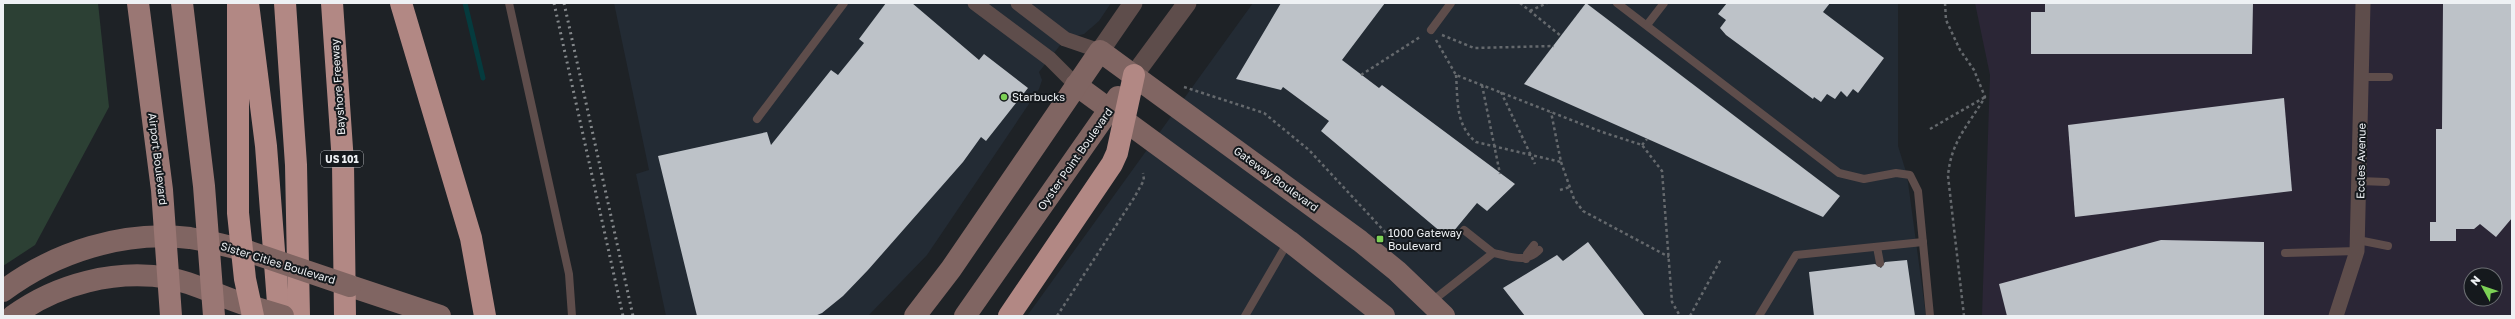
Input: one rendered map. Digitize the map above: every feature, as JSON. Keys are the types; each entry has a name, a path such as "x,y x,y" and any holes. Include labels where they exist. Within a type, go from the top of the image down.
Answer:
{"highway":[{"path":"238,3 238,213 244,280 250,311"},
{"path":"248,3 266,146 279,316"},
{"path":"285,3 296,165 298,316"},
{"name":"Bayshore Freeway","path":"332,3 343,162 345,316"},
{"path":"401,3 471,238 485,316"},
{"path":"1009,316 1112,164 1117,153 1116,114 1134,75"}],"main road":[{"name":"Airport Boulevard","path":"138,3 167,237 171,316"},
{"path":"182,3 210,242 214,316"},
{"path":"915,316 951,268 1100,51"},
{"name":"Gateway Boulevard","path":"1100,51 1360,241 1438,309"},
{"path":"1076,85 1288,241 1384,316"},
{"name":"Oyster Point Boulevard","path":"965,316 1116,114"},
{"name":"Sister Cities Boulevard","path":"3,291 36,269 67,254 117,242 167,237 210,242 247,251 440,316"},
{"path":"13,316 49,294 76,284 136,276 170,279 213,294 250,311 283,316"}],"street":[{"path":"976,3 1050,59 1076,85"},
{"path":"1018,3 1065,39 1100,51 1132,3"},
{"path":"1134,75 1187,3"},
{"name":"Eccles Avenue","path":"2336,316 2358,246 2363,3"}],"lane":[{"path":"509,3 569,274 572,316"},
{"path":"1431,30 1451,3"},
{"path":"1617,3 1839,173 1864,179 1896,173 1910,174 1918,191 1930,316"},
{"path":"1647,25 1664,3"},
{"path":"757,119 839,5"},
{"path":"2362,77 2389,77"},
{"path":"2360,181 2386,182"},
{"path":"1464,230 1493,253 1526,259 1532,258 1537,248"},
{"path":"1245,316 1288,241"},
{"path":"1759,316 1796,256 1923,242"},
{"path":"2285,252 2358,246 2388,246"},
{"path":"1877,247 1880,263"},
{"path":"1438,309 1493,253"}],"path":[{"path":"1520,3 1561,36"},
{"path":"1530,11 1547,3"},
{"path":"1945,3 1946,20 1960,50 1974,70 1985,97"},
{"path":"1431,30 1474,48 1554,46"},
{"path":"1361,75 1431,30"},
{"path":"1431,30 1456,75 1459,117 1466,134 1476,142 1530,153 1561,162"},
{"path":"1456,75 1642,145 1662,171 1672,302 1680,316"},
{"path":"1482,85 1500,174"},
{"path":"1184,87 1264,113 1309,150 1394,239 1403,251"},
{"path":"1500,92 1535,164"},
{"path":"1930,129 1985,97"},
{"path":"1964,316 1955,254 1948,176 1949,162 1959,135 1985,97"},
{"path":"1551,112 1561,162 1574,199 1583,211 1669,258"},
{"path":"1642,145 1647,139"},
{"path":"1057,316 1134,198 1144,180 1143,173"},
{"path":"1560,190 1570,187"},
{"path":"1690,316 1721,259"}],"shaded area":[{"path":"614,3 1111,3 1099,21 1084,34 1065,39 1039,72 1042,80 1039,89 927,255 868,316 666,316 636,174 649,170"},
{"path":"1253,3 1898,3 1898,146 1907,175 1926,316 1027,316"},
{"path":"1975,3 2512,3 2512,316 1982,316 1990,75"}],"green space":[{"path":"3,3 98,3 109,107 35,245 3,266"}],"building":[{"path":"886,3 912,3 979,60 984,54 1028,88 986,141 981,137 963,162 868,270 843,296 822,313 815,316 697,316 658,156 767,132 771,145 831,70 838,75 864,43 859,39"},
{"path":"1281,3 1385,3 1342,60 1379,88 1382,85 1515,184 1487,211 1477,203 1448,238 1321,131 1329,121 1283,87 1281,90 1236,79"},
{"path":"1586,3 1840,196 1823,217 1524,84"},
{"path":"1727,3 1830,3 1823,12 1884,58 1858,93 1853,89 1847,97 1841,91 1835,99 1827,94 1821,102 1814,97 1813,99 1726,35 1720,28 1726,20 1718,14"},
{"path":"2045,3 2253,3 2252,54 2031,54 2031,12 2045,12"},
{"path":"2443,3 2512,3 2512,218 2496,237 2480,224 2474,229 2456,229 2456,241 2430,241 2430,222 2436,222 2436,129 2442,129"},
{"path":"2284,98 2292,191 2075,217 2068,125"},
{"path":"2161,240 2264,242 2264,316 2007,316 1999,284"},
{"path":"1588,242 1645,316 1525,316 1503,288 1557,255 1563,261"},
{"path":"1907,260 1915,316 1814,316 1809,272 1875,264 1881,268 1885,262"}],"waterway":[{"path":"465,3 483,78"}],"railway":[{"path":"554,3 623,316"},
{"path":"564,3 633,316"}],"place":[{"name":"Starbucks","path":"1004,97"},
{"name":"1000 Gateway Boulevard","path":"1380,239"}]}
